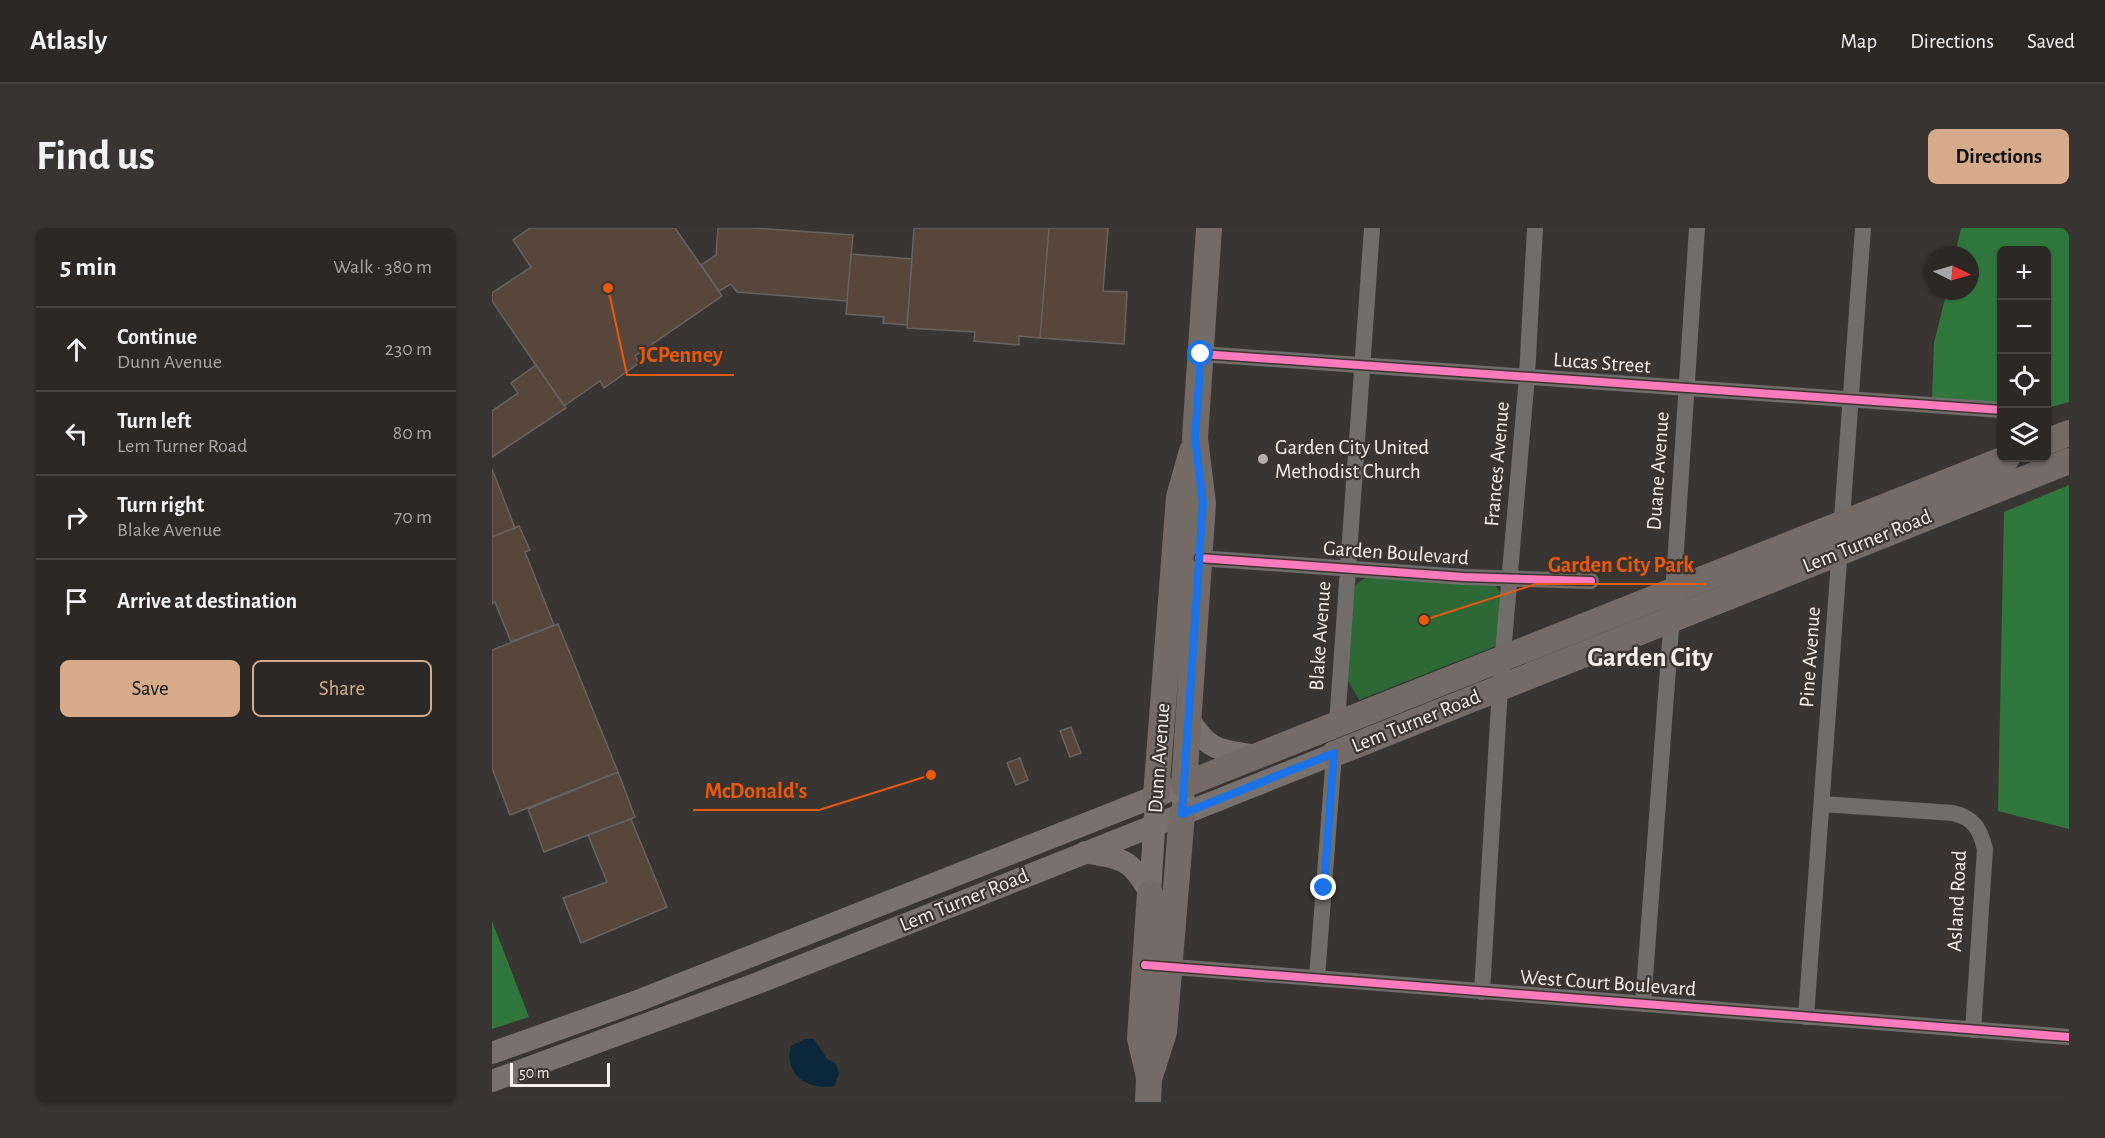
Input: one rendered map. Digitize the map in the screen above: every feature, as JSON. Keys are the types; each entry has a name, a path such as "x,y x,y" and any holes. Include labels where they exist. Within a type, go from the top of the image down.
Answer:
{"main road":[{"name":"Dunn Avenue","path":"1158,966 1182,814 1203,503 1195,438 1209,228"},
{"path":"2051,440 2069,433"},
{"name":"Dunn Avenue","path":"1148,1090 1164,1032 1150,893 1156,796 1179,496 1195,438"},
{"name":"Lem Turner Road","path":"492,1081 737,991 2069,461"},
{"name":"Lem Turner Road","path":"492,1053 640,1000 1997,462"},
{"path":"1188,717 1196,731 1209,744 1225,751 1257,756"},
{"path":"1085,852 1125,861 1139,874 1150,893"},
{"path":"726,966 737,991"}],"street":[{"name":"Blake Avenue","path":"1337,724 1372,228"},
{"name":"Frances Avenue","path":"1482,992 1500,688 1527,376 1535,228"},
{"name":"Duane Avenue","path":"1643,1004 1696,228"},
{"name":"Pine Avenue","path":"1806,1017 1863,228"},
{"name":"Lucas Street","path":"1201,354 1997,410"},
{"name":"Garden Boulevard","path":"1199,558 1464,577 1591,581"},
{"path":"1317,978 1334,753"},
{"name":"Asland Road","path":"1822,804 1953,813 1966,816 1975,823 1981,833 1984,849 1973,1030"},
{"name":"West Court Boulevard","path":"1158,966 2069,1037"}],"green space":[{"path":"1961,228 2069,228 2069,402 2051,407 2051,246 1997,246 1997,404 1932,400 1934,343 1945,300 1979,300 1979,246 1957,246"},
{"path":"2069,485 2069,829 1998,811 2004,512"},
{"path":"1367,577 1494,583 1502,595 1496,646 1359,700 1346,677 1352,587"},
{"path":"492,921 529,1017 492,1029"}],"water":[{"path":"805,1039 814,1039 827,1059 836,1064 839,1074 834,1086 815,1086 807,1083 794,1072 789,1056 791,1046"}],"building":[{"path":"530,228 675,228 722,296 635,356 639,363 604,388 600,381 564,406 492,301 492,293 531,267 513,240"},
{"path":"718,228 755,228 853,235 847,301 737,292 731,284 719,291 701,265 716,255"},
{"path":"914,228 1049,228 1040,338 1019,336 1019,345 974,341 975,332 907,328"},
{"path":"1049,228 1108,228 1103,291 1127,292 1124,344 1040,338"},
{"path":"851,254 912,259 907,325 883,323 884,317 846,314"},
{"path":"536,365 566,408 492,457 492,411 518,393 511,383"},
{"path":"492,469 515,528 492,537"},
{"path":"519,526 530,550 525,552 554,625 511,642 495,602 492,604 492,537"},
{"path":"558,624 618,772 510,815 492,768 492,650"},
{"path":"1071,727 1081,753 1070,757 1060,731"},
{"path":"1020,758 1028,780 1016,785 1007,763"},
{"path":"618,772 635,817 544,852 528,809"},
{"path":"631,819 667,907 581,943 563,898 607,882 588,835"}],"cycle path":[{"path":"1201,354 1997,410"},
{"path":"1199,558 1464,577 1591,581"},
{"path":"1145,965 2069,1037"}],"place":[{"name":"JCPenney","path":"608,288"},
{"name":"Garden City United Methodist Church","path":"1263,459"},
{"name":"Garden City Park","path":"1424,620"},
{"name":"McDonald's","path":"931,775"}],"district":[{"name":"Garden City","path":"1650,657"}],"route":[{"path":"1201,354 1195,438 1203,503 1182,814 1334,753 1324,888"}]}
